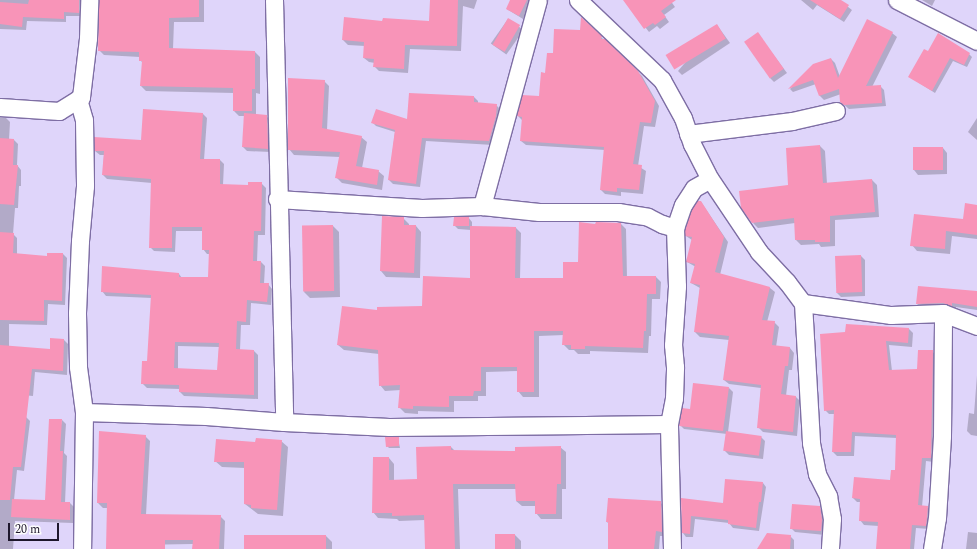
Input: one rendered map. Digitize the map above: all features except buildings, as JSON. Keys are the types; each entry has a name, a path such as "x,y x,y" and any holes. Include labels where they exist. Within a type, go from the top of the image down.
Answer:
{"street":[{"path":"0,107 59,112 81,97 88,38 88,0"},
{"path":"274,0 277,199 284,422"},
{"path":"482,206 538,0"},
{"path":"578,0 662,80 683,118 688,134 710,179 759,252 787,282 803,304 811,443 817,474 828,496 832,519 830,549"},
{"path":"897,0 977,41"},
{"path":"78,99 84,120 85,186 80,241 77,313 78,367 84,412 82,549"},
{"path":"688,134 792,121 836,111"},
{"path":"672,549 669,424 674,398 675,375 674,345 677,286 675,228 683,205 694,188 710,179"},
{"path":"277,199 422,208 482,206 539,212 618,212 648,217 662,224 675,228"},
{"path":"803,304 892,315 943,313 977,326"},
{"path":"932,549 937,518 942,436 943,313"},
{"path":"84,412 206,416 284,422 389,427 669,424"}]}
